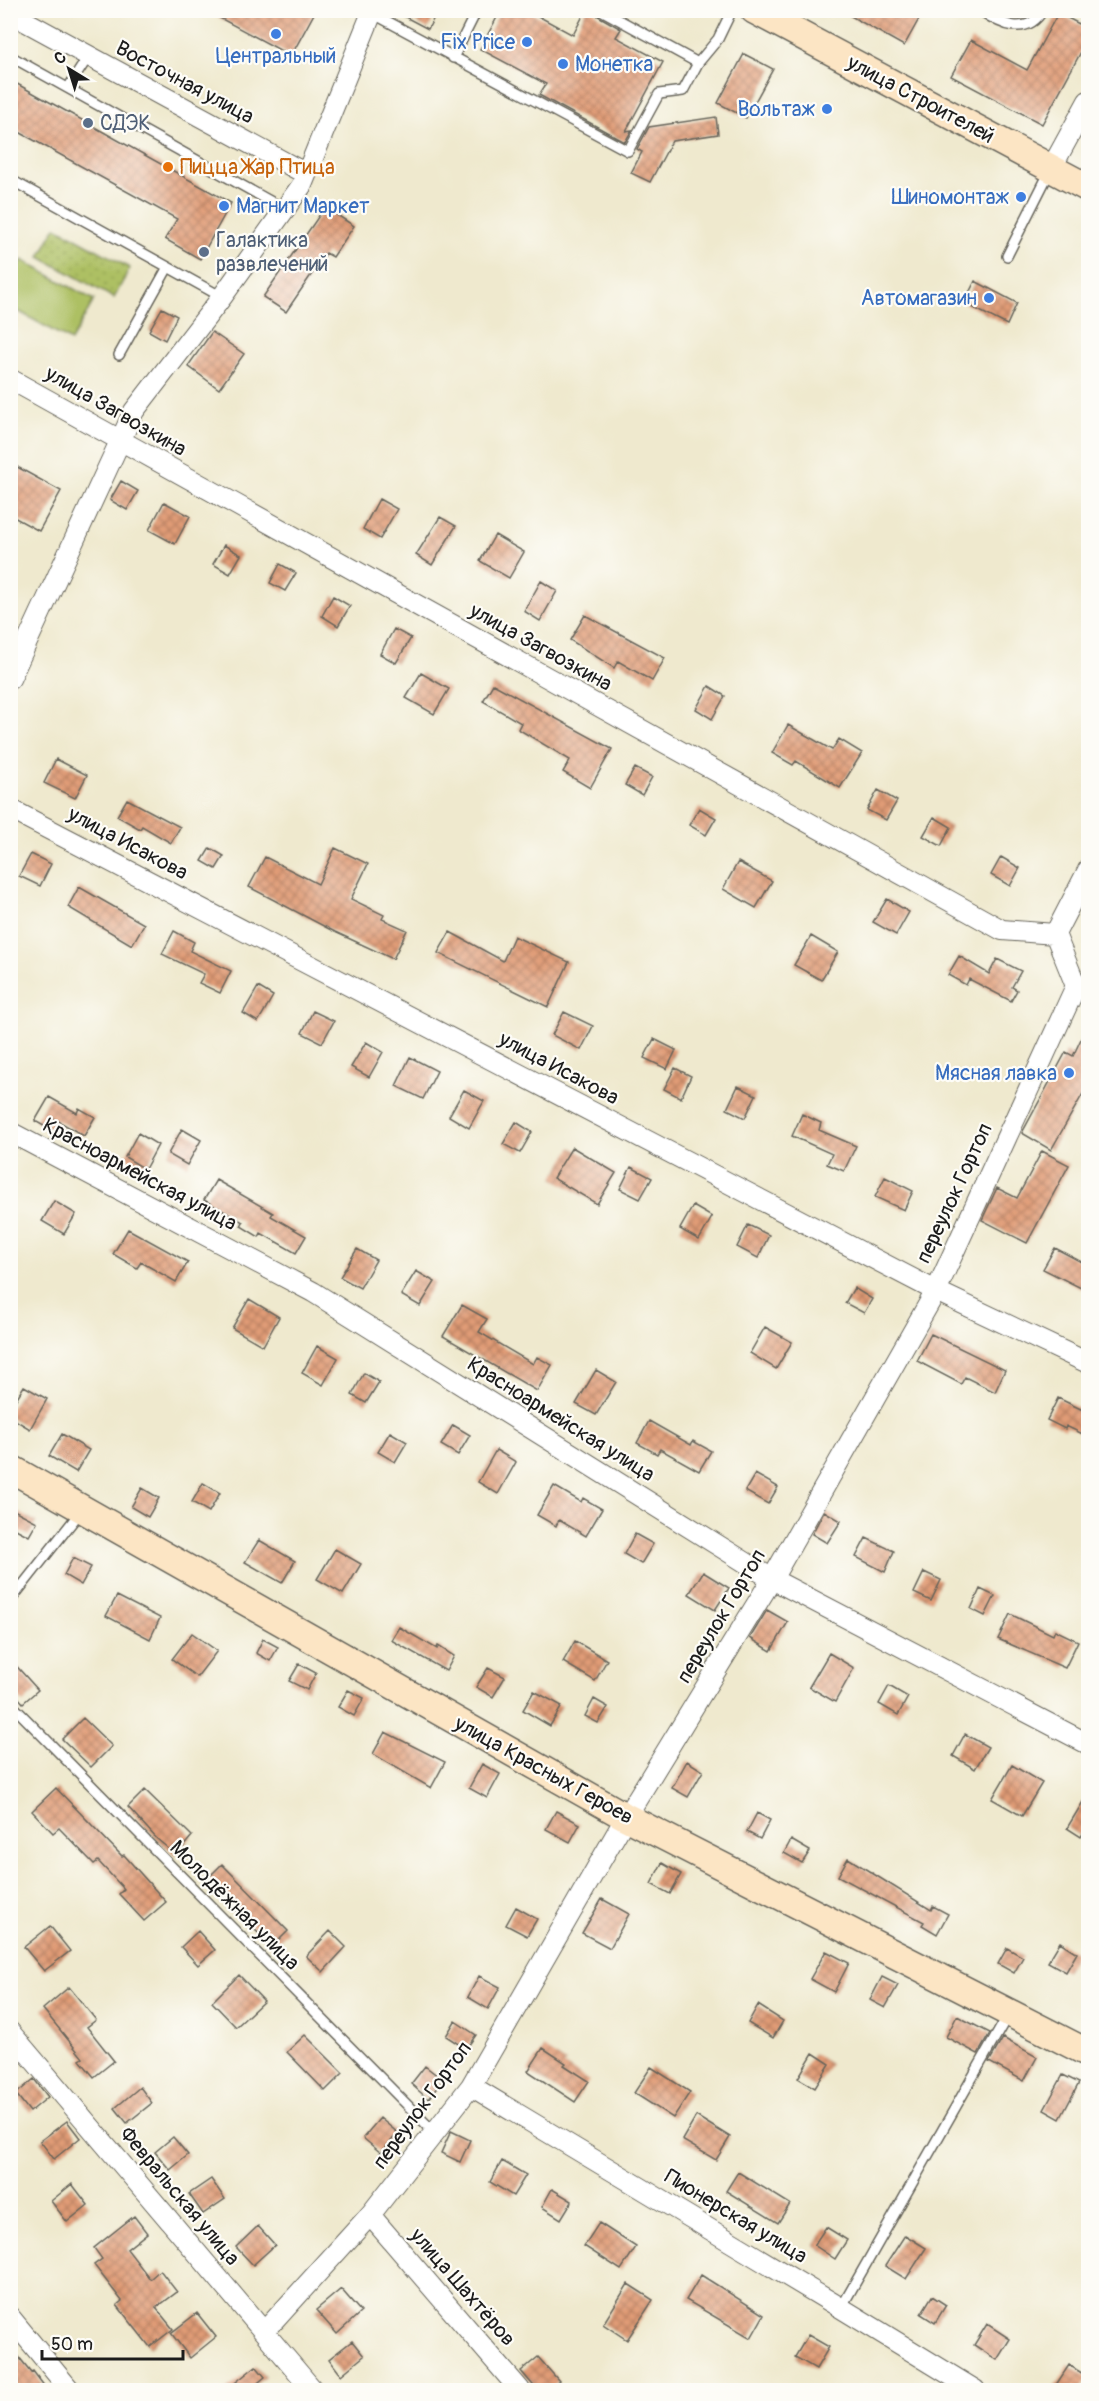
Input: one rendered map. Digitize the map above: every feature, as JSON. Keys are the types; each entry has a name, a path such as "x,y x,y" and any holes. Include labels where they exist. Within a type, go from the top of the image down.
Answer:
{"main road":[{"name":"улица Строителей","path":"767,14 1089,188"},
{"name":"улица Красных Героев","path":"10,1468 626,1817 1089,2053"}],"street":[{"path":"10,679 134,411 222,297 302,185 373,11"},
{"name":"Восточная улица","path":"10,14 306,174"},
{"path":"1052,167 1089,101"},
{"name":"улица Загвозкина","path":"10,379 1002,930 1055,934"},
{"name":"улица Исакова","path":"10,809 936,1292 1089,1363"},
{"path":"1055,934 1089,870"},
{"name":"переулок Гортоп","path":"264,2332 370,2215 471,2086 626,1817 772,1579 936,1292 1082,988 1055,934"},
{"name":"Красноармейская улица","path":"10,1132 313,1292 772,1579 1089,1744"},
{"name":"Февральская улица","path":"10,2032 313,2391"},
{"name":"Пионерская улица","path":"471,2086 975,2391"},
{"name":"улица Шахтёров","path":"370,2215 520,2391"},
{"path":"10,2317 70,2391"}],"lane":[{"path":"453,58 477,10"},
{"path":"601,10 698,63"},
{"path":"373,11 453,58 628,151 659,94 683,91 698,63 718,39 732,10"},
{"path":"980,10 1014,28 1025,27 1035,21 1043,10"},
{"path":"1084,10 1089,13"},
{"path":"10,56 277,205"},
{"path":"68,88 88,57"},
{"path":"1007,256 1052,167"},
{"path":"14,181 222,297"},
{"path":"119,355 168,267"},
{"path":"10,1600 84,1508"},
{"name":"Молодёжная улица","path":"10,1703 434,2132"},
{"path":"841,2308 1009,2013"}],"green space":[{"path":"56,227 130,268 114,298 40,257"},
{"path":"22,260 94,300 71,341 11,307 11,280"}],"building":[{"name":"Центральный","path":"205,10 316,10 291,56"},
{"path":"392,10 438,10 428,29"},
{"path":"501,10 527,10 573,35 586,10 594,10 598,16 621,29 616,37 663,62 626,131 632,130 625,142 539,95 546,84 480,49"},
{"path":"840,10 924,10 904,46"},
{"path":"1058,13 1089,29 1089,37 1042,124 951,76 971,40 1027,70"},
{"path":"744,54 773,69 746,118 718,103"},
{"path":"10,80 231,203 200,259 165,239 177,219 10,127"},
{"path":"716,117 718,134 672,141 650,182 631,173 642,152 637,149 649,127"},
{"path":"325,207 354,226 333,257 326,253 286,312 263,297"},
{"path":"975,281 1017,303 1007,325 964,303"},
{"path":"162,308 177,316 165,340 149,331"},
{"path":"212,332 244,354 219,389 188,366"},
{"path":"10,463 61,491 39,531 10,515"},
{"path":"121,481 138,491 127,510 110,500"},
{"path":"379,499 397,509 380,539 363,529"},
{"path":"164,502 190,516 175,544 149,530"},
{"path":"440,517 456,526 432,565 416,555"},
{"path":"495,535 524,552 509,578 480,561"},
{"path":"224,545 241,555 230,574 213,564"},
{"path":"280,564 296,573 285,591 270,583"},
{"path":"541,581 557,591 540,621 524,611"},
{"path":"333,596 350,606 338,626 322,616"},
{"path":"585,615 665,658 652,681 618,661 614,668 570,640"},
{"path":"394,629 411,638 396,663 380,654"},
{"path":"421,673 449,689 434,714 406,698"},
{"path":"493,684 612,749 590,788 563,772 570,760 518,729 521,723 483,701"},
{"path":"709,686 725,696 712,719 696,709"},
{"path":"788,725 832,750 839,739 862,753 840,788 796,761 793,765 772,753"},
{"path":"56,759 87,775 75,798 44,783"},
{"path":"635,768 652,777 642,795 625,785"},
{"path":"878,790 897,801 886,820 867,810"},
{"path":"127,799 180,827 171,843 142,826 140,829 117,816"},
{"path":"699,808 716,818 706,835 689,825"},
{"path":"934,817 951,827 941,846 923,836"},
{"path":"210,848 224,856 216,869 202,861"},
{"path":"335,848 368,864 351,899 384,915 382,919 407,930 393,959 249,887 265,857 318,884"},
{"path":"31,854 51,864 40,886 19,876"},
{"path":"1001,857 1020,868 1010,886 991,875"},
{"path":"738,862 772,881 756,908 723,889"},
{"path":"79,887 144,924 132,945 68,907"},
{"path":"887,899 909,912 896,935 873,922"},
{"path":"174,931 194,942 190,951 231,971 220,993 199,983 204,974 162,954"},
{"path":"450,932 503,961 514,936 569,962 548,1007 438,953"},
{"path":"811,936 838,952 821,980 794,965"},
{"path":"959,956 989,974 997,959 1021,971 1012,987 1017,990 1011,1001 969,979 966,985 948,975"},
{"path":"258,987 273,996 258,1022 243,1013"},
{"path":"313,1011 334,1021 322,1043 302,1033"},
{"path":"564,1012 593,1026 581,1050 552,1035"},
{"path":"1089,1022 1089,1083 1051,1150 1022,1133 1066,1052 1073,1056"},
{"path":"654,1039 676,1050 667,1069 644,1058"},
{"path":"366,1042 383,1052 369,1077 351,1067"},
{"path":"410,1057 437,1071 423,1099 396,1086"},
{"path":"675,1068 691,1076 681,1098 664,1089"},
{"path":"738,1086 756,1095 745,1118 727,1109"},
{"path":"464,1090 484,1101 469,1128 449,1116"},
{"path":"49,1097 77,1113 79,1108 95,1117 84,1136 55,1119 49,1129 35,1121"},
{"path":"802,1114 821,1123 819,1130 856,1146 844,1171 827,1164 832,1154 792,1136"},
{"path":"516,1122 532,1132 520,1153 503,1144"},
{"path":"182,1129 201,1140 187,1165 168,1154"},
{"path":"138,1133 158,1145 145,1169 125,1157"},
{"path":"572,1147 616,1173 597,1204 553,1178"},
{"path":"1042,1151 1069,1165 1027,1243 982,1220 997,1188 1017,1198"},
{"path":"631,1167 652,1178 640,1199 620,1189"},
{"path":"885,1177 913,1191 904,1210 875,1197"},
{"path":"216,1180 273,1213 271,1216 306,1236 296,1253 261,1233 259,1237 241,1226 243,1222 204,1200"},
{"path":"54,1201 76,1214 64,1234 42,1221"},
{"path":"693,1206 712,1217 699,1240 680,1229"},
{"path":"748,1225 769,1235 758,1258 737,1247"},
{"path":"128,1229 188,1262 176,1282 141,1262 137,1268 113,1254"},
{"path":"1055,1248 1089,1266 1089,1292 1043,1269"},
{"path":"357,1249 376,1260 360,1288 340,1277"},
{"path":"416,1271 435,1282 420,1306 401,1295"},
{"path":"854,1288 872,1299 864,1313 845,1303"},
{"path":"249,1299 279,1317 263,1346 232,1328"},
{"path":"462,1305 487,1319 479,1332 533,1364 537,1357 552,1365 537,1391 443,1336"},
{"path":"765,1327 792,1342 776,1369 750,1353"},
{"path":"931,1334 1005,1370 995,1392 965,1377 961,1384 917,1361"},
{"path":"317,1346 338,1358 323,1385 302,1373"},
{"path":"596,1370 616,1382 596,1415 576,1404"},
{"path":"364,1373 379,1382 366,1403 352,1395"},
{"path":"24,1386 47,1399 30,1429 10,1417 10,1409"},
{"path":"1058,1398 1089,1413 1089,1437 1047,1420"},
{"path":"649,1421 691,1445 693,1441 711,1451 699,1471 660,1449 657,1454 637,1443"},
{"path":"453,1425 470,1435 458,1455 441,1445"},
{"path":"390,1432 407,1442 395,1462 378,1452"},
{"path":"62,1434 89,1450 76,1472 49,1456"},
{"path":"496,1450 516,1462 498,1494 478,1482"},
{"path":"755,1474 778,1487 768,1504 745,1491"},
{"path":"203,1483 220,1493 209,1512 192,1502"},
{"path":"554,1486 581,1502 583,1498 602,1509 586,1536 559,1520 556,1526 537,1515"},
{"path":"142,1488 159,1498 148,1517 131,1507"},
{"path":"10,1508 37,1522 29,1536 10,1526"},
{"path":"824,1511 841,1521 827,1543 812,1534"},
{"path":"635,1534 653,1544 641,1564 624,1554"},
{"path":"866,1538 894,1551 885,1572 856,1557"},
{"path":"259,1540 295,1561 282,1583 245,1562"},
{"path":"335,1549 361,1564 343,1594 317,1579"},
{"path":"73,1558 91,1567 81,1585 64,1575"},
{"path":"703,1572 729,1588 715,1610 689,1594"},
{"path":"924,1572 941,1580 931,1601 914,1593"},
{"path":"980,1589 995,1596 985,1616 971,1609"},
{"path":"117,1596 160,1618 150,1639 106,1616"},
{"path":"767,1610 788,1622 771,1651 750,1638"},
{"path":"1010,1614 1053,1635 1055,1630 1078,1641 1065,1668 998,1639"},
{"path":"399,1627 454,1656 446,1671 391,1640"},
{"path":"192,1633 217,1651 197,1677 172,1659"},
{"path":"263,1639 278,1647 270,1661 256,1653"},
{"path":"575,1641 607,1660 595,1681 563,1662"},
{"path":"829,1653 854,1668 835,1702 809,1687"},
{"path":"10,1659 38,1690 23,1703 10,1688"},
{"path":"299,1664 316,1673 307,1690 289,1681"},
{"path":"488,1668 505,1677 493,1697 476,1687"},
{"path":"889,1686 908,1697 898,1715 879,1704"},
{"path":"348,1690 364,1698 354,1716 338,1707"},
{"path":"534,1691 562,1706 550,1726 523,1710"},
{"path":"594,1699 608,1707 598,1723 585,1716"},
{"path":"83,1718 112,1746 91,1767 62,1739"},
{"path":"385,1732 445,1762 431,1788 373,1754"},
{"path":"965,1734 988,1747 975,1769 953,1756"},
{"path":"687,1761 703,1771 688,1797 672,1788"},
{"path":"482,1764 500,1774 487,1798 469,1788"},
{"path":"1012,1765 1042,1783 1022,1816 992,1799"},
{"path":"56,1788 122,1856 124,1855 166,1902 144,1921 119,1894 124,1889 98,1861 94,1864 59,1828 53,1833 32,1811"},
{"path":"145,1790 192,1836 176,1855 157,1839 128,1807"},
{"path":"1089,1792 1089,1824 1081,1837 1067,1828"},
{"path":"556,1811 580,1824 570,1842 546,1829"},
{"path":"757,1813 770,1820 760,1839 747,1832"},
{"path":"791,1840 810,1851 802,1863 784,1853"},
{"path":"848,1858 931,1910 933,1906 948,1914 937,1934 922,1925 924,1922 838,1876"},
{"path":"662,1863 681,1874 670,1894 651,1884"},
{"path":"222,1864 288,1931 272,1947 206,1880"},
{"path":"602,1899 629,1914 610,1948 582,1933"},
{"path":"516,1907 537,1919 527,1936 506,1925"},
{"path":"50,1926 70,1951 44,1971 24,1947"},
{"path":"198,1931 215,1950 198,1965 181,1947"},
{"path":"330,1931 346,1947 323,1972 306,1956"},
{"path":"1060,1942 1077,1953 1066,1972 1048,1962"},
{"path":"1007,1948 1023,1957 1014,1973 998,1964"},
{"path":"826,1951 849,1963 834,1992 810,1979"},
{"path":"239,1975 264,2001 236,2027 212,2002"},
{"path":"479,1976 500,1987 488,2009 468,1997"},
{"path":"882,1977 898,1985 885,2008 870,2000"},
{"path":"69,1987 96,2020 87,2027 114,2061 94,2077 80,2060 83,2058 43,2009"},
{"path":"758,2005 783,2021 773,2038 748,2023"},
{"path":"957,2016 990,2033 978,2054 946,2037"},
{"path":"455,2021 476,2035 466,2049 446,2036"},
{"path":"305,2035 343,2073 325,2091 287,2052"},
{"path":"1003,2038 1037,2057 1024,2081 989,2062"},
{"path":"543,2048 589,2081 575,2102 528,2071"},
{"path":"813,2053 830,2064 815,2088 798,2078"},
{"path":"425,2066 443,2080 428,2099 411,2084"},
{"path":"651,2067 690,2092 673,2118 634,2093"},
{"path":"1063,2075 1079,2083 1060,2119 1044,2110"},
{"path":"34,2079 48,2097 30,2112 16,2094"},
{"path":"140,2087 152,2103 127,2123 115,2108"},
{"path":"696,2116 730,2137 716,2160 682,2140"},
{"path":"380,2118 398,2133 381,2153 363,2138"},
{"path":"67,2121 80,2138 54,2159 40,2141"},
{"path":"451,2131 470,2140 460,2162 441,2153"},
{"path":"173,2137 188,2155 170,2170 155,2152"},
{"path":"502,2161 526,2175 513,2196 490,2182"},
{"path":"738,2172 790,2204 778,2223 726,2191"},
{"path":"211,2179 225,2199 203,2214 189,2194"},
{"path":"72,2184 88,2205 67,2222 51,2201"},
{"path":"552,2189 572,2201 561,2219 542,2207"},
{"path":"134,2216 147,2233 127,2249 150,2279 160,2270 177,2292 156,2308 173,2329 150,2347 117,2305 122,2301 94,2265 102,2259 94,2248"},
{"path":"599,2223 636,2247 621,2270 584,2246"},
{"path":"258,2226 275,2245 253,2265 236,2247"},
{"path":"826,2227 847,2240 835,2259 814,2245"},
{"path":"905,2235 926,2248 906,2279 885,2266"},
{"path":"701,2275 764,2315 751,2338 686,2300"},
{"path":"628,2284 653,2300 627,2340 603,2324"},
{"path":"341,2289 361,2312 337,2334 316,2310"},
{"path":"932,2296 946,2305 935,2323 921,2314"},
{"path":"197,2313 216,2337 190,2358 171,2333"},
{"path":"987,2324 1010,2339 997,2360 974,2345"},
{"path":"808,2335 829,2347 816,2369 795,2357"},
{"path":"352,2341 364,2356 341,2375 329,2359"},
{"path":"10,2346 31,2372 33,2371 48,2391 10,2391"},
{"path":"538,2357 559,2381 549,2391 538,2391 521,2371"},
{"path":"1069,2365 1088,2377 1079,2391 1052,2391"},
{"path":"256,2366 265,2377 248,2391 225,2391"}],"place":[{"name":"Центральный","path":"276,34"},
{"name":"Fix Price","path":"527,42"},
{"name":"Монетка","path":"563,64"},
{"name":"Вольтаж","path":"827,109"},
{"name":"СДЭК","path":"88,123"},
{"name":"Пицца Жар Птица","path":"168,167"},
{"name":"Шиномонтаж","path":"1021,197"},
{"name":"Магнит Маркет","path":"224,206"},
{"name":"Галактика развлечений","path":"204,252"},
{"name":"Автомагазин","path":"989,298"},
{"name":"Мясная лавка","path":"1069,1073"}]}
